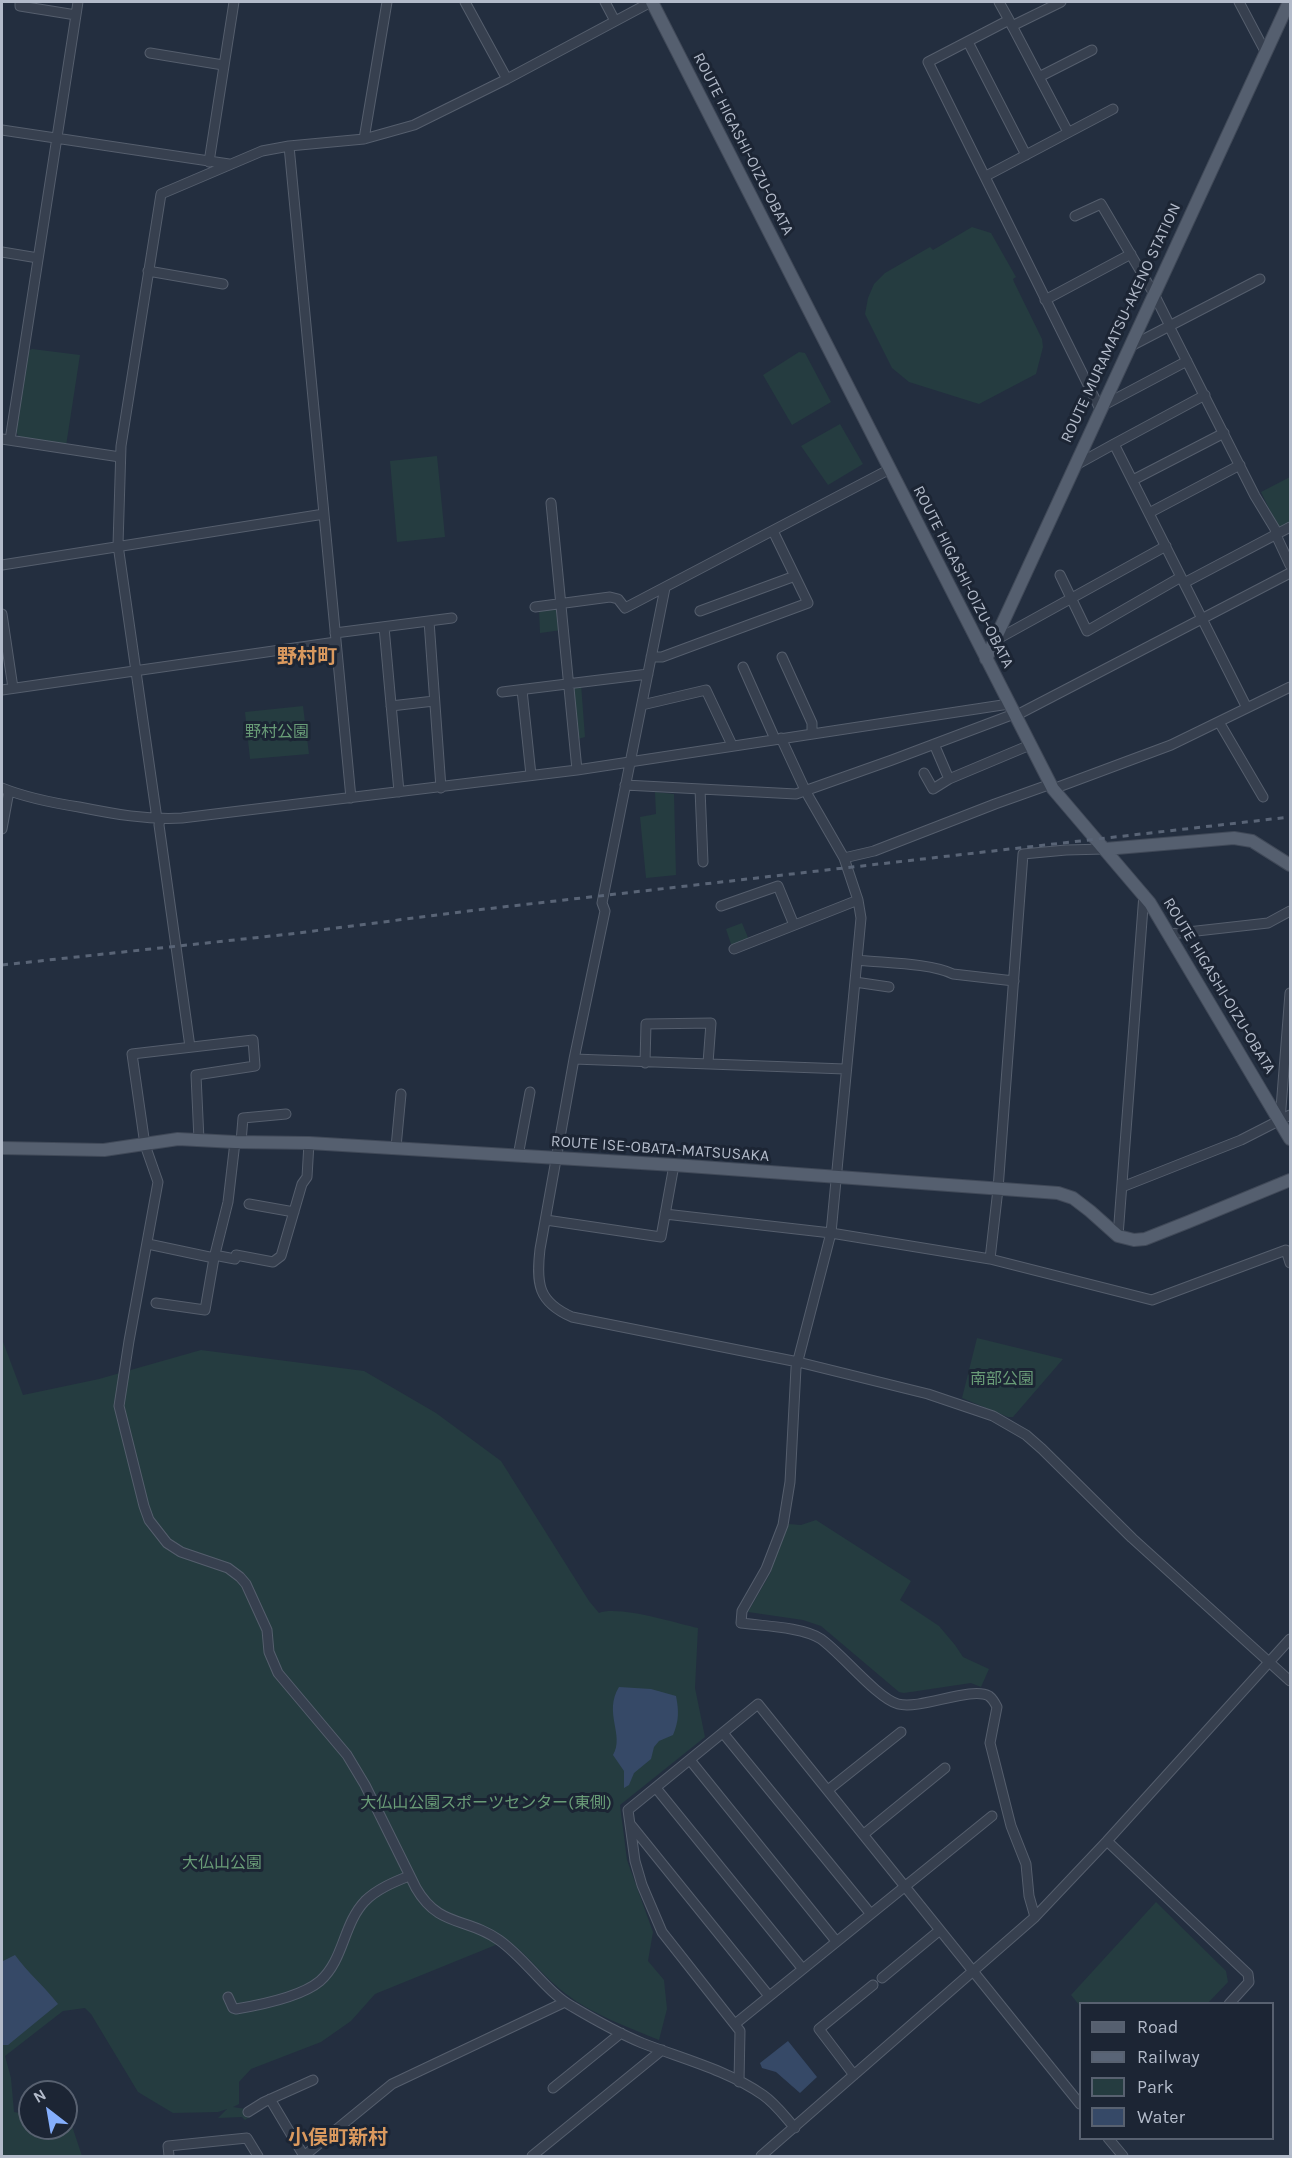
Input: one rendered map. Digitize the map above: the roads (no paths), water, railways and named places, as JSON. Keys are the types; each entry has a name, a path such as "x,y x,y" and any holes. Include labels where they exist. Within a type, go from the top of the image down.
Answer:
{"main road":[{"name":"ROUTE HIGASHI-OIZU-OBATA","path":"651,2 1052,787 1144,894 1285,1118 1290,1139"},
{"name":"ROUTE MURAMATSU-AKENO STATION","path":"986,659 1289,2"},
{"path":"1105,849 1234,838 1252,841 1290,865"},
{"name":"ROUTE ISE-OBATA-MATSUSAKA","path":"2,1148 104,1150 178,1139 309,1143 488,1152 518,1156 1058,1193 1073,1198 1119,1236"},
{"path":"1119,1236 1128,1240 1145,1239 1290,1180"}],"street":[{"path":"20,2 20,6 76,15"},
{"path":"78,2 38,258 6,439 120,457"},
{"path":"209,162 234,2"},
{"path":"364,139 387,2"},
{"path":"465,2 507,80"},
{"path":"605,2 615,21"},
{"path":"190,1047 118,545 120,457 161,194 262,151 289,146 364,139 414,125 507,80 651,2"},
{"path":"999,2 1068,132"},
{"path":"1061,2 1010,23 928,62 986,176 996,197 997,205 1100,408 1187,361"},
{"path":"1239,2 1266,52"},
{"path":"968,42 1026,155"},
{"path":"1039,78 1092,50"},
{"path":"150,54 224,65"},
{"path":"986,176 1113,109"},
{"path":"2,130 231,164"},
{"path":"289,146 351,798"},
{"path":"1075,216 1101,204 1154,294 1240,465 1275,529 1275,535 1290,565"},
{"path":"2,252 38,258"},
{"path":"1045,300 1131,254"},
{"path":"148,271 223,284"},
{"path":"1129,347 1260,279"},
{"path":"1074,466 1205,395"},
{"path":"1133,480 1224,433"},
{"path":"1114,444 1247,708"},
{"path":"1149,513 1240,465"},
{"path":"535,607 610,597 618,599 625,608 890,469"},
{"path":"551,503 577,770"},
{"path":"2,565 324,514"},
{"path":"1060,575 1088,631 1183,580 1290,527"},
{"path":"651,657 663,657 808,603 773,531"},
{"path":"994,641 1072,600 1166,546"},
{"path":"625,784 796,794 806,792 934,744 1013,711 1290,573"},
{"path":"700,611 795,576"},
{"path":"665,588 602,903 605,911 574,1059 538,1267 539,1285 545,1298 565,1314 585,1320 798,1362 928,1394 974,1409 1016,1429 1042,1449 1140,1546 1290,1681"},
{"path":"2,614 13,688"},
{"path":"2,690 137,671 336,638 384,627 452,618"},
{"path":"429,621 441,788"},
{"path":"384,627 399,792"},
{"path":"782,657 812,723 812,734"},
{"path":"743,667 806,792 844,858 861,912 831,1233 798,1362 790,1482 783,1525 766,1569 742,1611 741,1623 802,1632 820,1638 884,1697 901,1705 915,1705 972,1695 987,1695 991,1698 997,1707 990,1743 993,1760 1011,1826 1026,1864 1029,1896 1035,1917"},
{"path":"502,692 648,674"},
{"path":"522,690 531,775"},
{"path":"642,705 706,690 732,745"},
{"path":"844,858 874,851 994,804 1052,787 1171,745 1247,708 1289,691"},
{"path":"391,706 434,701"},
{"path":"2,829 5,790 118,815 158,819 203,816 577,770 812,734 1013,711"},
{"path":"1219,722 1263,797"},
{"path":"934,744 949,779"},
{"path":"924,773 933,789 949,779 1030,745"},
{"path":"700,789 703,862"},
{"path":"990,1258 998,1189 1023,854 1105,849"},
{"path":"721,906 778,886 794,925"},
{"path":"1119,1236 1144,894"},
{"path":"734,949 858,900"},
{"path":"1170,934 1268,923 1290,911"},
{"path":"858,960 1014,981"},
{"path":"855,982 889,987"},
{"path":"1122,1187 1240,1140 1285,1118 1290,993"},
{"path":"645,1063 646,1024 711,1023 708,1063"},
{"path":"199,1140 196,1075 255,1066 253,1040 132,1054 145,1145 158,1182 119,1406 149,1520 159,1535 175,1549 219,1564 235,1572 246,1584 267,1630 269,1653 278,1673 347,1755 365,1785 409,1876 422,1898 437,1914 499,1940 525,1961 565,2002 621,2033 696,2062 764,2096 795,2128"},
{"path":"574,1059 845,1069"},
{"path":"518,1156 530,1092"},
{"path":"396,1148 401,1094"},
{"path":"156,1303 205,1310 243,1118 286,1113"},
{"path":"148,1244 214,1256 235,1259 236,1255 273,1262 281,1256 302,1184 307,1177 309,1143"},
{"path":"546,1220 661,1237 674,1165"},
{"path":"249,1204 294,1212"},
{"path":"665,1214 831,1233 990,1258 1152,1300 1286,1250 1290,1263"},
{"path":"761,2157 1035,1917 1290,1639"},
{"path":"739,2082 740,2031 662,1932 642,1885 635,1861 628,1810 758,1704 1079,2103"},
{"path":"828,1790 901,1732"},
{"path":"723,1733 870,1913"},
{"path":"690,1760 836,1941"},
{"path":"864,1834 945,1768"},
{"path":"656,1788 802,1968"},
{"path":"735,2024 992,1816"},
{"path":"629,1823 769,1996"},
{"path":"1107,1841 1248,1974 1249,1982 1231,2002"},
{"path":"228,1997 233,2008 236,2009 292,1995 314,1986 328,1973 337,1959 352,1921 365,1901 380,1890 409,1876"},
{"path":"882,1978 940,1930"},
{"path":"854,2074 819,2029 873,1985"},
{"path":"270,2099 304,2157 392,2084 565,2002"},
{"path":"553,2088 621,2033"},
{"path":"532,2157 662,2050"},
{"path":"248,2112 270,2099 313,2080"},
{"path":"169,2157 168,2146 247,2138 258,2157"},
{"path":"1109,2140 1123,2157"}],"water":[{"path":"619,1687 651,1689 676,1696 678,1711 673,1735 659,1741 654,1747 651,1759 634,1773 629,1785 624,1788 624,1771 613,1755 617,1740 613,1706"},
{"path":"15,1955 58,2004 8,2045 2,2045 2,1959 3,1961"},
{"path":"788,2041 817,2077 800,2093 776,2072 762,2068 760,2063"}],"railway":[{"path":"2,965 290,934 468,911 1290,817"}],"district":[{"name":"野村町","path":"307,657"},
{"name":"小俣町新村","path":"338,2138"}],"park label":[{"name":"野村公園","path":"277,732"},
{"name":"南部公園","path":"1002,1379"},
{"name":"大仏山公園スポーツセンター(東側)","path":"486,1803"},
{"name":"大仏山公園","path":"222,1863"}]}
